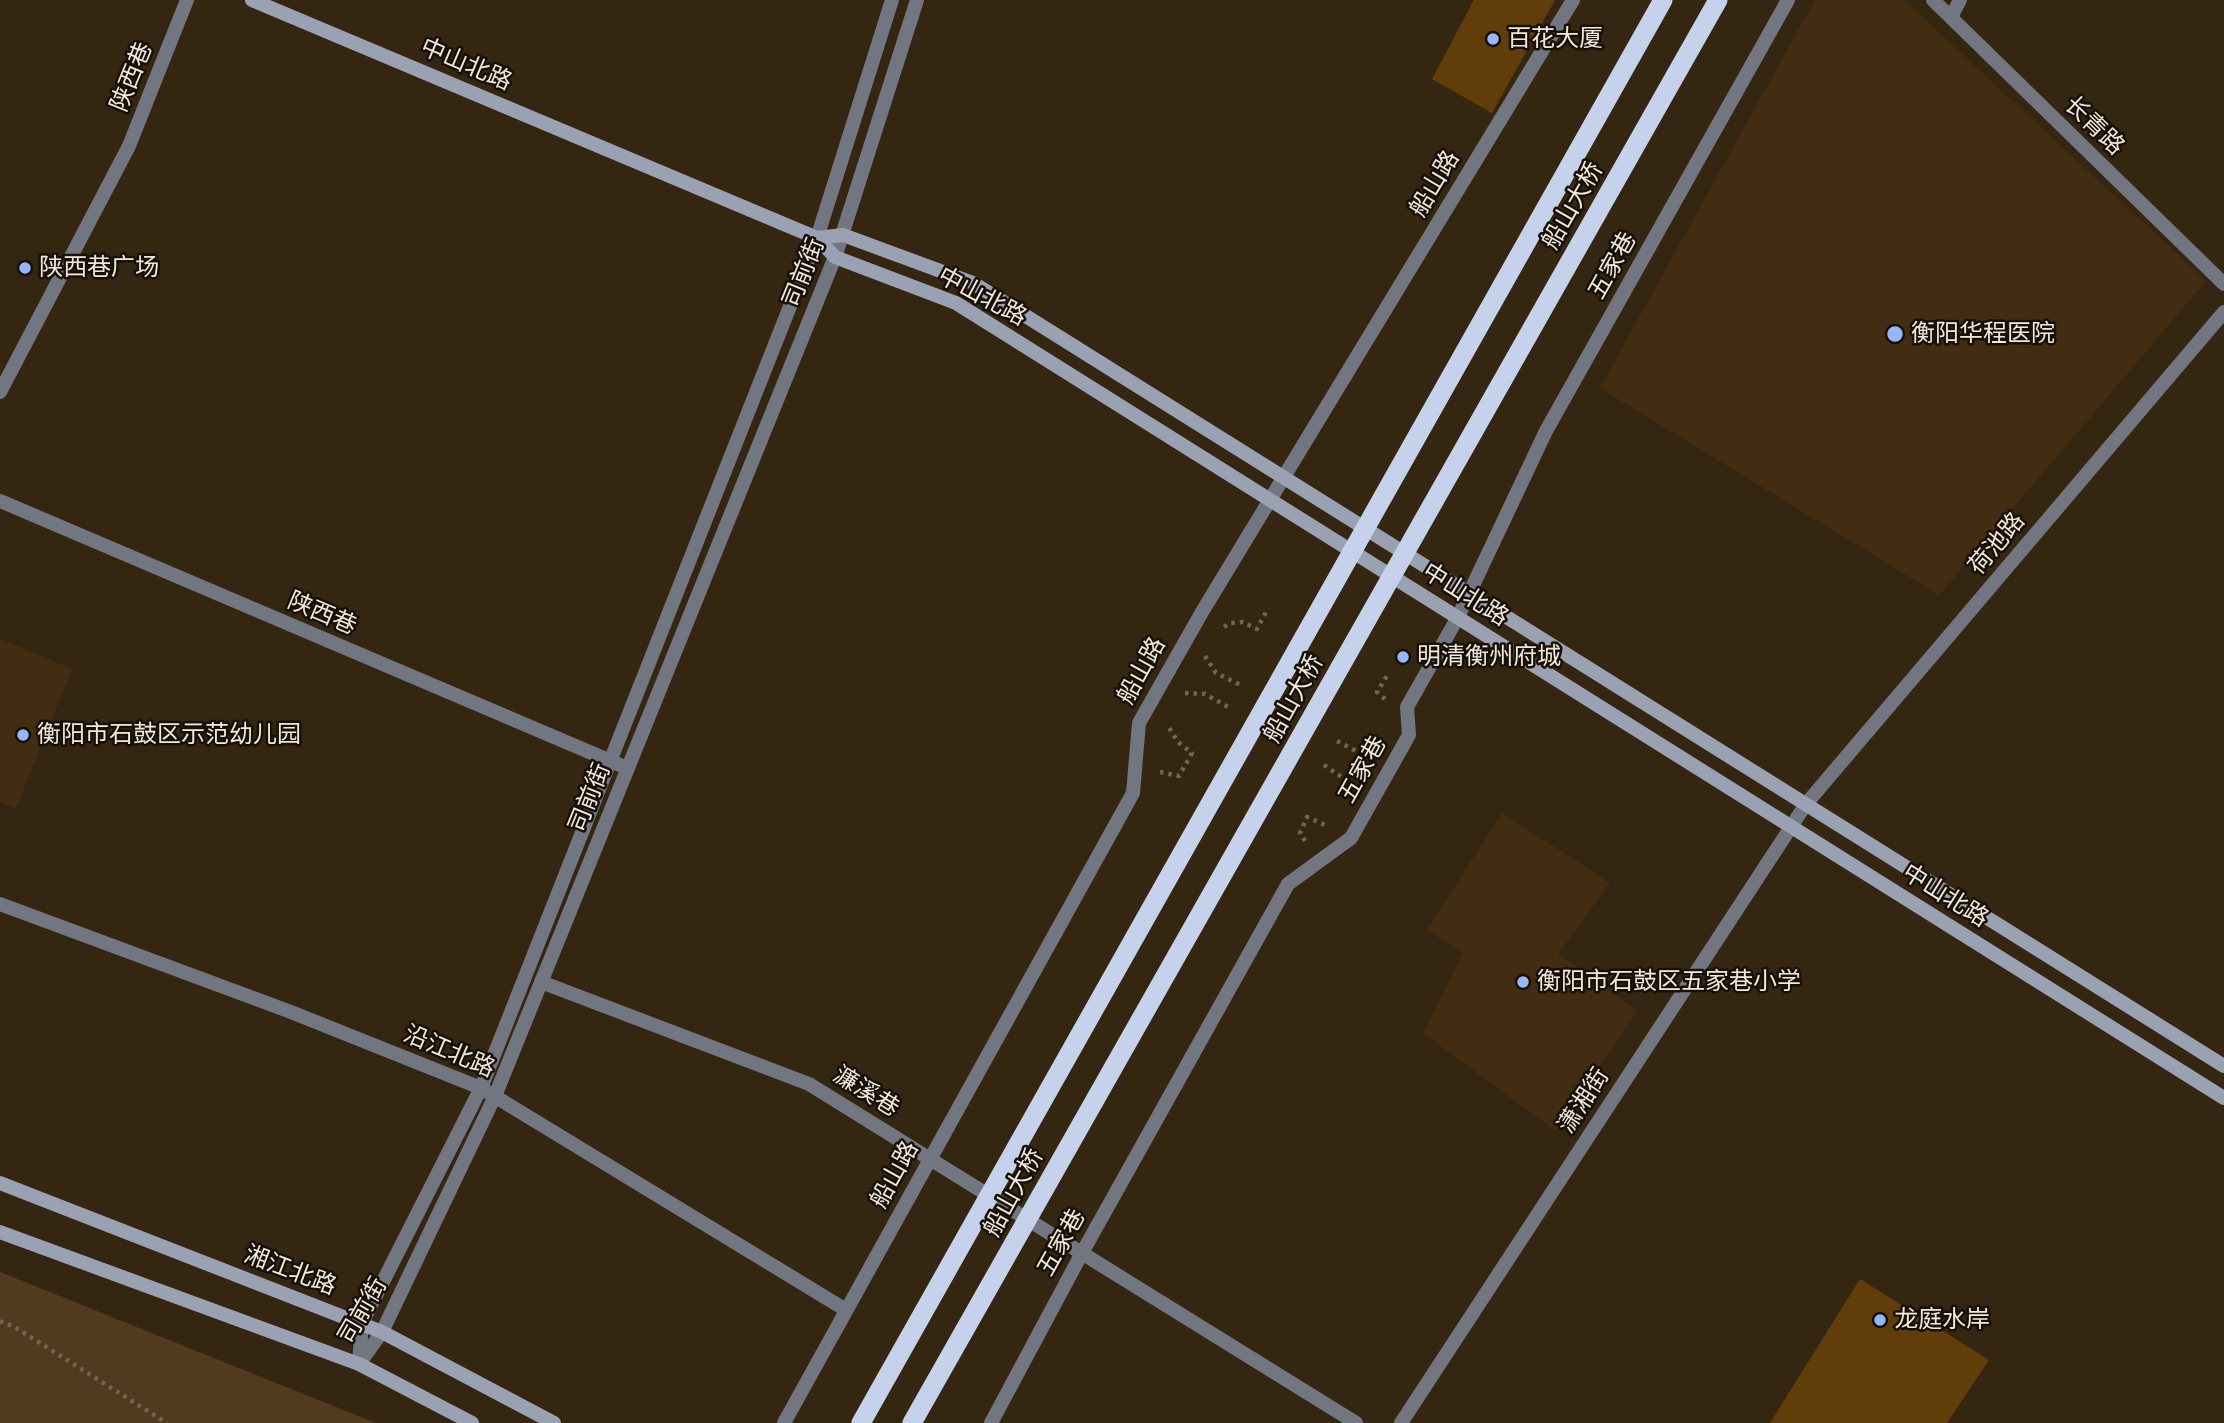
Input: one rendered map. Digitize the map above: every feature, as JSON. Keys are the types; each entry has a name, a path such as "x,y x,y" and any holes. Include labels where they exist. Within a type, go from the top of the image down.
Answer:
{"highway":[{"name":"船山大桥","path":"861,1423 1663,0"},
{"name":"船山大桥","path":"912,1423 1718,0"}],"main road":[{"name":"中山北路","path":"252,0 817,238 835,257 956,303 2224,1098"},
{"name":"中山北路","path":"817,238 843,236 972,283 2224,1066"},
{"name":"湘江北路","path":"0,1183 362,1323 554,1423"},
{"path":"0,1232 359,1364 472,1423"}],"street":[{"name":"陕西巷","path":"0,392 129,146 187,0"},
{"name":"司前街","path":"359,1364 362,1323 481,1088 817,238 892,0"},
{"name":"司前街","path":"359,1364 382,1332 495,1096 835,257 917,0"},
{"name":"船山路","path":"783,1423 1133,793 1139,723 1202,612 1573,0"},
{"name":"五家巷","path":"991,1423 1082,1253 1288,884 1352,838 1409,735 1407,707 1470,594 1546,431 1787,0"},
{"name":"长青路","path":"1933,0 2224,284"},
{"path":"1951,17 1960,0"},
{"name":"荷池路","path":"1805,804 2224,312"},
{"name":"陕西巷","path":"0,501 627,768"},
{"name":"潇湘街","path":"1401,1423 1805,804"},
{"name":"沿江北路","path":"0,904 290,1012 481,1088 846,1310"},
{"name":"濂溪巷","path":"541,982 809,1084 1356,1423"}],"path":[{"path":"1221,629 1230,623 1243,622 1257,629 1266,612"},
{"path":"1208,645 1205,655 1216,673 1243,686"},
{"path":"1377,692 1388,674"},
{"path":"1179,697 1184,693 1205,694 1230,708"},
{"path":"1168,716 1168,729 1178,742 1192,753 1179,776"},
{"path":"1300,833 1307,817"},
{"path":"0,1321 13,1326 167,1423"}],"shaded area":[{"name":"衡阳华程医院","path":"1815,0 1904,0 2206,281 1939,595 1600,388"},
{"name":"衡阳市石鼓区示范幼儿园","path":"0,639 72,669 16,808 0,802"},
{"name":"衡阳市石鼓区五家巷小学","path":"1502,813 1610,883 1558,954 1637,1011 1556,1131 1423,1033 1463,953 1427,930"},
{"path":"0,1272 214,1358 376,1423 0,1423"}],"building":[{"name":"百花大厦","path":"1474,0 1555,0 1492,113 1432,79"},
{"name":"龙庭水岸","path":"1860,1279 1989,1360 1947,1423 1770,1423"}],"place":[{"name":"百花大厦","path":"1493,39"},
{"name":"陕西巷广场","path":"25,268"},
{"name":"衡阳华程医院","path":"1895,334"},
{"name":"明清衡州府城","path":"1403,657"},
{"name":"衡阳市石鼓区示范幼儿园","path":"23,735"},
{"name":"衡阳市石鼓区五家巷小学","path":"1523,982"},
{"name":"龙庭水岸","path":"1880,1320"}]}
